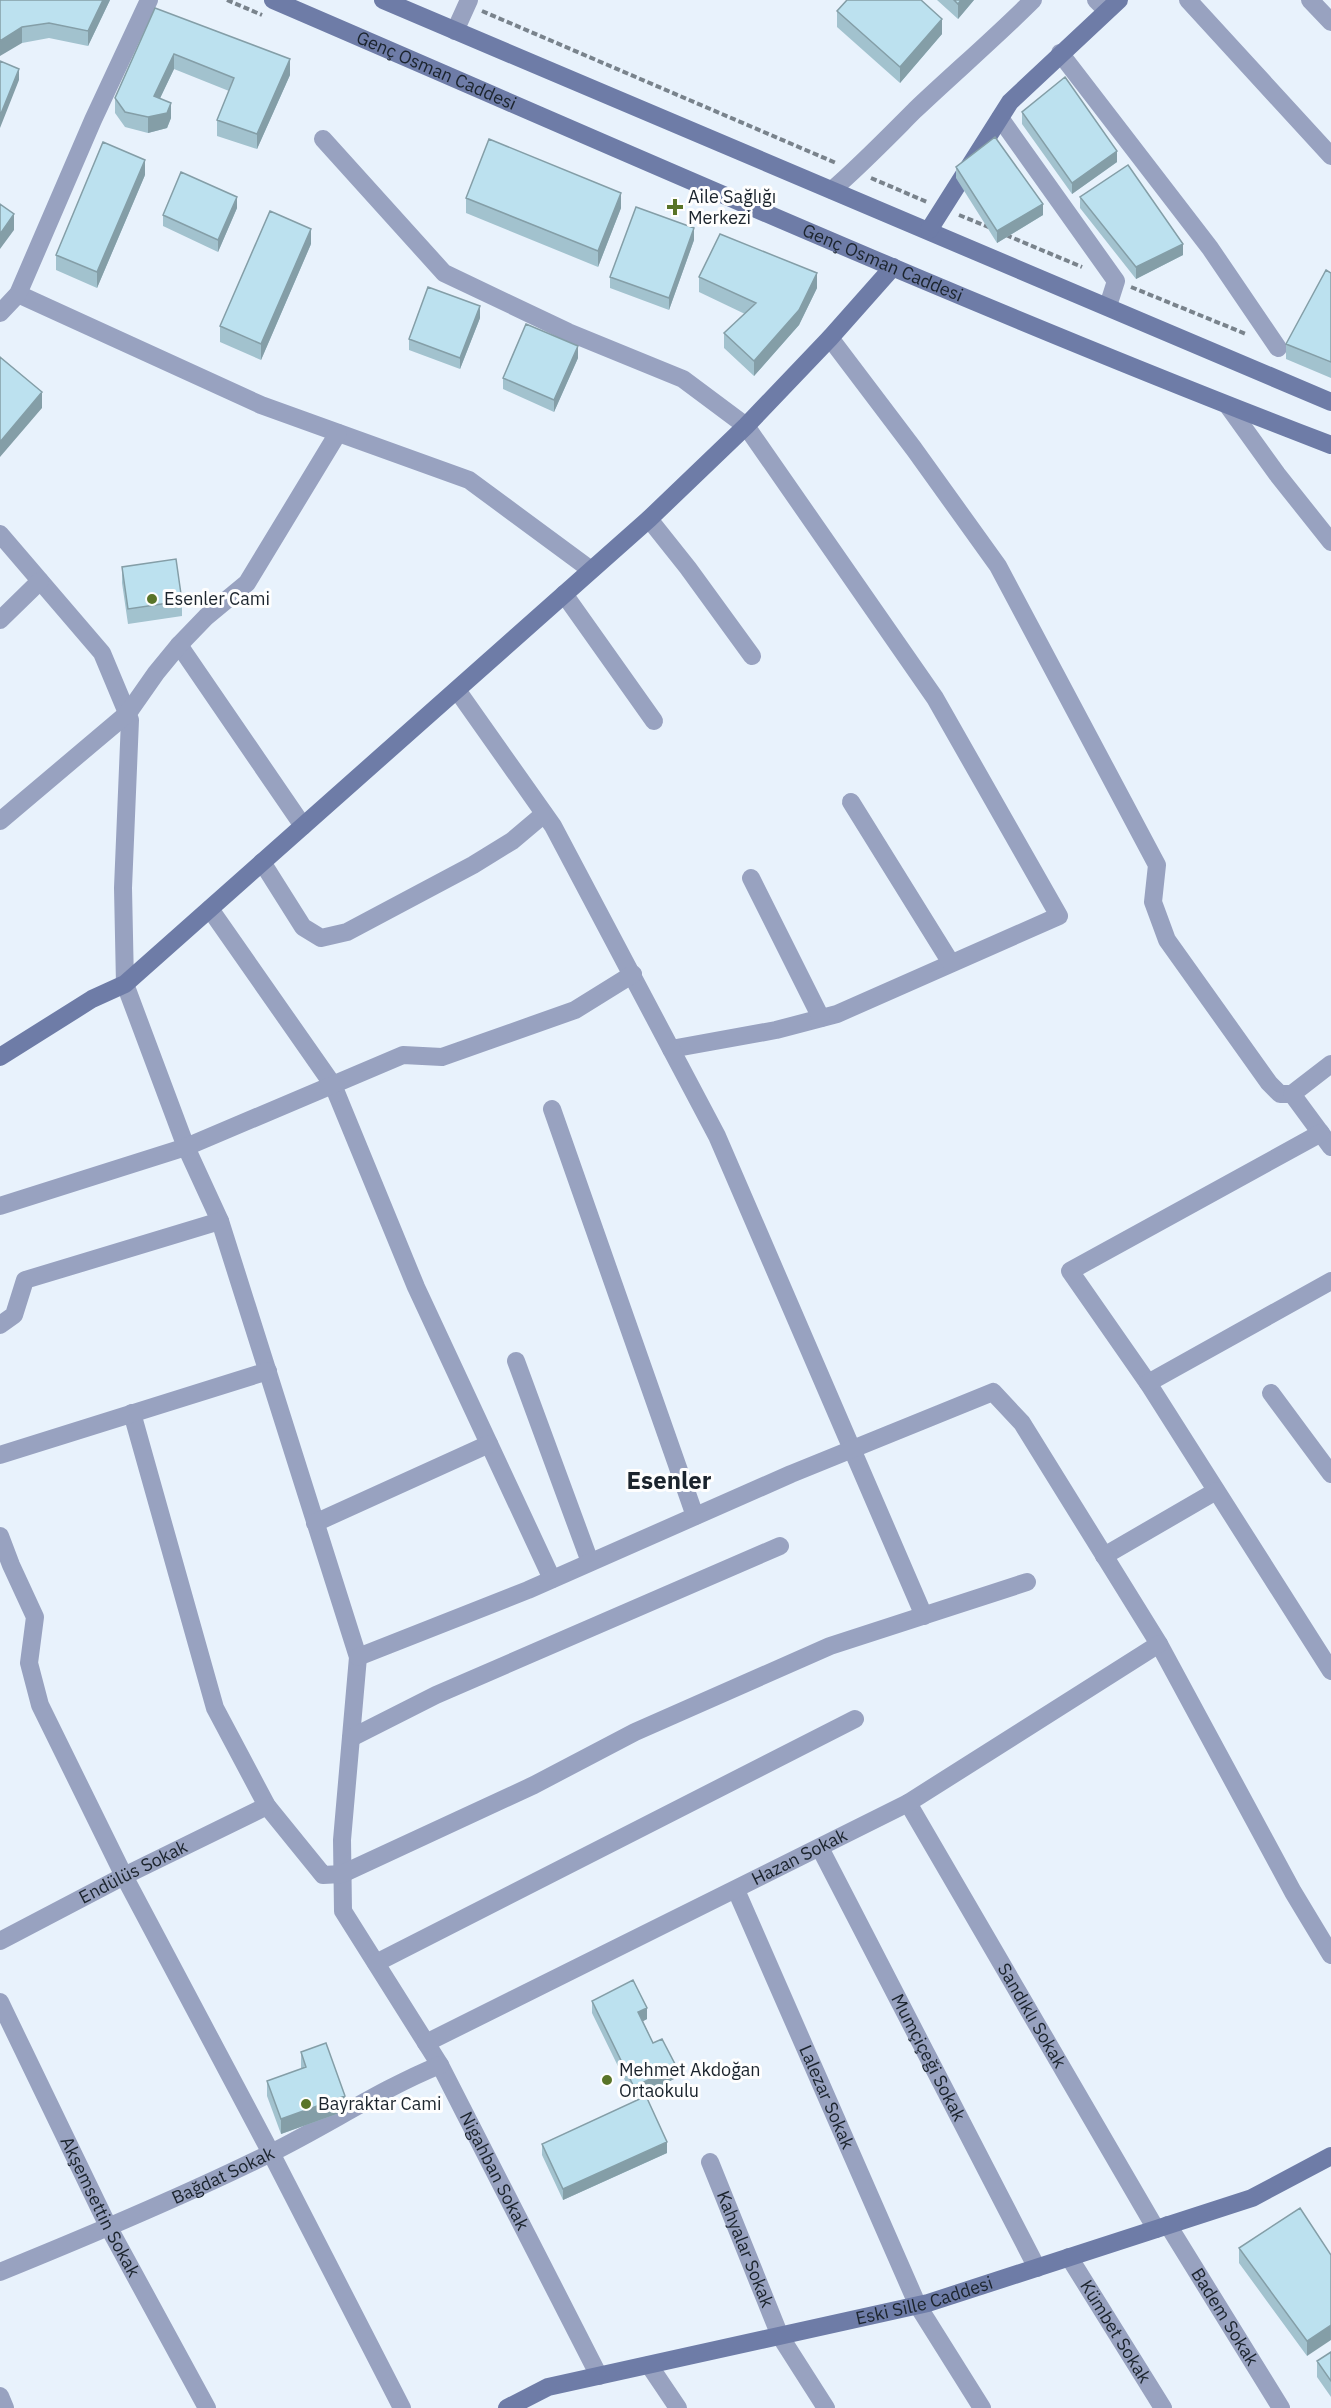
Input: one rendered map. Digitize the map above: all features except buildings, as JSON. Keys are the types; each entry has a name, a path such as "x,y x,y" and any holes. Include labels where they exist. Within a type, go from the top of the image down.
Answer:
{"street":[{"path":"0,313 18,294 93,120 149,0"},
{"name":"Genç Osman Caddesi","path":"273,0 893,267 1228,406 1331,445"},
{"path":"383,0 1331,402"},
{"path":"832,190 991,43 1033,0"},
{"path":"1188,0 1331,156"},
{"path":"1310,0 1331,22"},
{"path":"455,31 468,2"},
{"path":"928,230 1010,102 1107,3"},
{"path":"1060,53 1210,248 1278,348"},
{"path":"1000,118 1116,281 1108,306"},
{"path":"323,139 444,273 568,332 683,379 746,426 935,698 1059,916 837,1014 776,1030 671,1049"},
{"path":"0,1057 92,999 125,984 210,909 649,519 746,426 830,338 893,267"},
{"path":"18,294 261,405 469,480 591,570"},
{"path":"830,338 914,448 998,566 1157,865 1154,902 1167,940 1269,1083 1280,1094 1292,1094 1331,1064"},
{"path":"1228,406 1277,474 1331,542"},
{"path":"0,821 128,712 179,645 206,617 247,583 338,433"},
{"path":"649,519 752,656"},
{"path":"0,534 102,653 128,712 130,720 123,888 125,984 186,1147 220,1221 358,1657 552,1579 853,1448 993,1392 1022,1423 1159,1644 1293,1892 1331,1955"},
{"path":"0,620 40,581"},
{"path":"564,594 654,721"},
{"path":"179,645 303,826"},
{"path":"457,690 553,826 717,1136 924,1616"},
{"path":"851,802 951,963"},
{"path":"262,862 303,927 321,938 347,932 473,865 512,841 544,814"},
{"path":"751,878 821,1018"},
{"path":"210,909 333,1084 416,1287 552,1579"},
{"path":"0,1206 186,1147 403,1055 442,1057 575,1010 633,975"},
{"path":"1292,1094 1326,1140 1070,1271 1148,1383 1331,1671"},
{"path":"552,1109 695,1516"},
{"path":"0,1325 14,1315 25,1280 220,1221"},
{"path":"1148,1383 1331,1281"},
{"path":"516,1361 590,1563"},
{"path":"0,1455 268,1371"},
{"path":"1271,1393 1331,1474"},
{"path":"132,1413 215,1708 267,1806 323,1875 342,1874 534,1785 657,1722 830,1646 1027,1582"},
{"path":"315,1523 489,1444"},
{"path":"1104,1557 1216,1491"},
{"path":"0,1536 35,1617 29,1663 40,1706 124,1876 271,2153 402,2408"},
{"path":"351,1738 436,1695 780,1546"},
{"name":"Hazan Sokak","path":"426,2043 908,1803 1159,1644"},
{"name":"Nigahban Sokak","path":"358,1657 342,1840 343,1911 440,2065 598,2376"},
{"path":"375,1963 855,1719"},
{"name":"Sandıklı Sokak","path":"908,1803 1162,2227"},
{"name":"Endülüs Sokak","path":"0,1941 124,1876 267,1806"},
{"name":"Mumçiçeği Sokak","path":"819,1848 1037,2268"},
{"name":"Lalezar Sokak","path":"736,1890 918,2306 982,2408"},
{"name":"Akşemsettin Sokak","path":"0,2002 109,2228 207,2408"},
{"name":"Bağdat Sokak","path":"0,2272 109,2228 271,2153 412,2076 440,2065"},
{"name":"Eski Sille Caddesi","path":"507,2408 528,2403 549,2387 918,2306 1252,2198 1331,2156"},
{"name":"Kahyalar Sokak","path":"710,2162 780,2336 826,2408"},
{"name":"Badem Sokak","path":"1162,2227 1281,2408"},
{"name":"Kümbet Sokak","path":"1069,2257 1163,2408"},
{"path":"649,2365 678,2408"},
{"path":"0,2396 5,2408"}],"path":[{"path":"468,2 855,171 1084,267"},
{"path":"1116,281 1278,348"}],"place":[{"name":"Aile Sağlığı Merkezi","path":"675,207"},
{"name":"Esenler Cami","path":"152,599"},
{"name":"Mehmet Akdoğan Ortaokulu","path":"607,2080"},
{"name":"Bayraktar Cami","path":"306,2104"}],"district":[{"name":"Esenler","path":"669,1481"}]}
